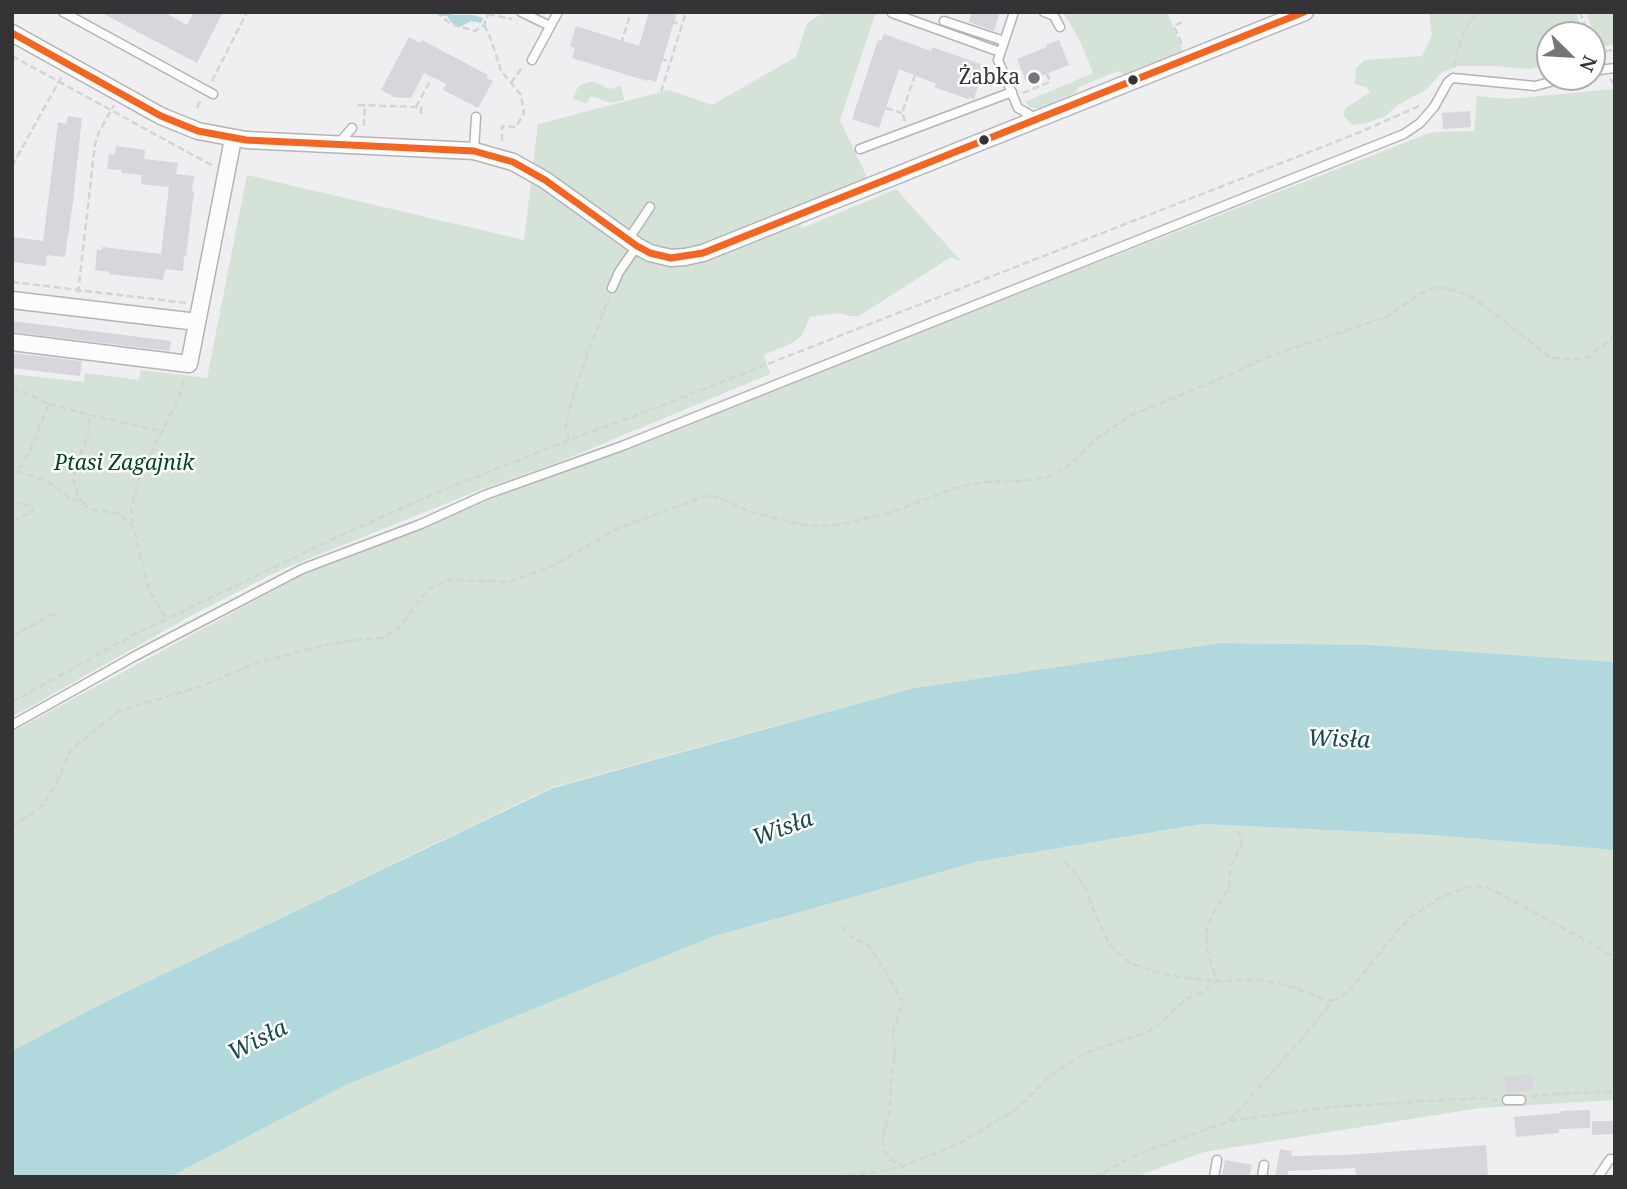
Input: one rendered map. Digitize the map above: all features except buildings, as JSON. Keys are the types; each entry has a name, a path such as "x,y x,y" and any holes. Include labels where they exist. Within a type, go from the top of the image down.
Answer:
{"street":[{"path":"12,33 184,127 198,131 233,139 474,151 513,162 632,243 650,253 671,258 703,253 1305,12"},
{"path":"12,342 189,364 233,139"},
{"path":"12,300 76,307 199,314"}],"lane":[{"path":"64,12 214,94"},
{"path":"521,12 550,26"},
{"path":"531,60 558,12"},
{"path":"1014,12 998,60 1017,93 1018,108 1037,119"},
{"path":"1044,12 1054,16 1060,27"},
{"path":"892,13 1000,52"},
{"path":"944,21 1004,41"},
{"path":"12,725 135,656 302,569 421,524 485,495 622,446 1404,134 1420,123 1434,107 1453,78 1536,86"},
{"path":"860,149 1017,93"},
{"path":"474,151 476,117"},
{"path":"338,144 352,128"},
{"path":"612,288 650,207"},
{"path":"1507,1100 1521,1100"},
{"path":"1598,1177 1610,1159 1615,1159"},
{"path":"1214,1177 1217,1160"},
{"path":"1262,1177 1264,1165"}],"path":[{"path":"210,84 247,12"},
{"path":"436,12 451,24 475,31 484,24 488,15 486,12"},
{"path":"621,44 631,12"},
{"path":"661,92 686,12"},
{"path":"1453,78 1456,56 1465,29 1476,12"},
{"path":"671,21 682,24"},
{"path":"1180,40 1174,26 1182,22"},
{"path":"484,24 501,71 521,94 524,113 516,127 502,126 502,144"},
{"path":"12,56 217,168"},
{"path":"660,58 670,62"},
{"path":"12,166 68,64"},
{"path":"1017,93 1050,82 1047,74"},
{"path":"908,131 902,113 915,75"},
{"path":"416,107 430,79"},
{"path":"76,307 95,144 99,131 120,93"},
{"path":"12,702 124,639 424,498 1358,133 1441,95"},
{"path":"197,108 203,96"},
{"path":"358,105 421,107 421,114"},
{"path":"364,118 365,105"},
{"path":"886,108 902,113"},
{"path":"12,282 78,290 199,314"},
{"path":"12,827 42,806 57,782 71,750 119,711 205,685 253,664 325,645 382,638 400,627 426,591 448,580 508,582 553,566 616,529 709,495 748,511 803,525 834,526 892,512 955,488 984,482 1048,477 1072,464 1096,439 1129,416 1270,356 1386,317 1435,287 1454,290 1474,298 1550,357 1572,360 1588,357 1615,336"},
{"path":"569,440 566,423 576,386 612,288"},
{"path":"166,619 149,589 131,509 139,478 178,399 189,364"},
{"path":"12,389 49,404 161,431"},
{"path":"17,471 29,453 49,404"},
{"path":"86,506 77,494 74,478 88,434 90,415"},
{"path":"12,472 17,471 47,481 72,499 95,510 118,514 133,526"},
{"path":"12,503 32,505 33,511 12,522"},
{"path":"12,636 58,612"},
{"path":"1217,981 1207,950 1207,928 1229,888 1230,868 1242,844 1238,830"},
{"path":"1065,862 1083,883 1111,947 1130,963 1163,974 1217,981 1262,980 1290,986 1332,1001"},
{"path":"1229,1121 1332,1001 1351,989 1399,929 1441,897 1475,886 1489,888 1615,958"},
{"path":"842,926 849,936 868,945 903,1003 893,1031 895,1056 890,1109 882,1139 886,1155 904,1166"},
{"path":"828,1177 879,1172 904,1166 964,1141 1018,1108 1049,1077 1068,1063 1091,1051 1147,1032 1161,1023 1178,1006 1217,981"},
{"path":"1521,1100 1542,1095 1615,1091"},
{"path":"1094,1177 1136,1155 1229,1121 1330,1107 1480,1098 1507,1100"}],"green space":[{"name":"Ptasi Zagajnik","path":"825,12 876,12 840,120 867,177 808,204 800,229 896,189 962,262 951,257 859,316 839,313 810,317 802,335 794,342 764,355 770,374 554,464 482,489 281,570 194,614 12,717 12,374 84,382 85,373 139,380 141,370 207,378 247,175 524,240 538,124 669,90 712,105 796,57 807,23"},
{"path":"1063,12 1167,12 1183,51 1125,75 1118,71 1079,87 1075,93 1040,109 1029,107 1025,102 1093,73 1080,41"},
{"path":"1429,12 1576,12 1579,21 1536,21 1536,68 1458,66 1441,73 1427,89 1398,105 1384,117 1352,125 1343,115 1346,108 1370,92 1366,87 1355,84 1356,68 1365,60 1422,56 1432,35"},
{"path":"1586,12 1615,12 1615,45 1606,46 1606,21 1589,21"},
{"path":"593,81 610,89 621,86 624,100 610,103 591,96 586,103 573,99 578,86"},
{"path":"1615,89 1615,662 1371,645 1220,643 914,688 553,787 109,1000 12,1051 12,732 304,574 1432,132 1474,131 1477,96 1509,99"},
{"path":"1202,824 1432,835 1615,850 1615,1100 1480,1108 1204,1152 1135,1177 170,1177 348,1084 712,937 976,862"}],"water":[{"path":"438,12 483,18 481,23 471,21 460,27"},
{"name":"Wisła","path":"1220,643 1371,645 1615,662 1615,850 1432,835 1202,824 976,862 712,937 348,1084 170,1177 12,1177 12,1051 109,1000 553,788 914,688"}],"transit line":[{"path":"12,33 161,116 198,131 246,140 474,151 513,162 545,180 637,246 650,253 671,258 703,253 1304,12"}],"place":[{"name":"Żabka","path":"1034,78"}]}
